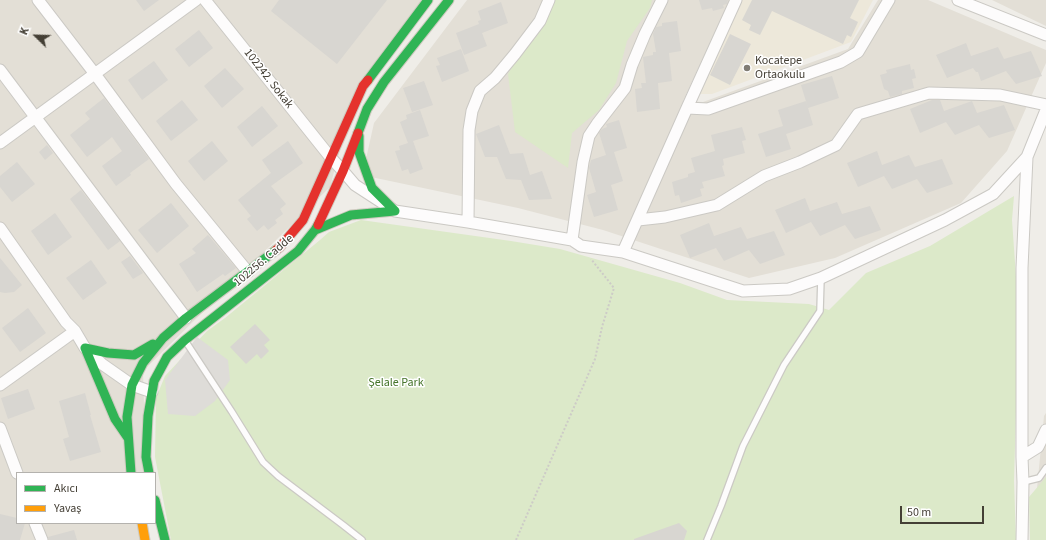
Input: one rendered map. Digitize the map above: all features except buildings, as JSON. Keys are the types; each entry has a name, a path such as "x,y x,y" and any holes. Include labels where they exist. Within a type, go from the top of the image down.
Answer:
{"street":[{"path":"38,0 95,74 176,184 248,272"},
{"path":"0,143 196,0"},
{"name":"102242. Sokak","path":"205,0 355,186 395,211"},
{"name":"102256. Cadde","path":"131,472 127,417 132,385 142,363 163,338 186,318 280,247 303,220 363,86 428,0"},
{"name":"102256. Cadde","path":"149,472 146,457 148,416 154,381 167,357 185,340 298,251 314,230 343,171 367,109 384,82 449,0"},
{"path":"468,222 468,146 472,111 480,91 495,78 540,21 549,0"},
{"path":"576,243 583,162 588,136 626,88 632,65 662,0"},
{"path":"623,252 736,0"},
{"path":"687,108 708,109 841,62 858,52 889,0"},
{"path":"958,0 1046,36"},
{"path":"0,70 186,318"},
{"path":"638,220 665,217 717,205 764,176 800,162 836,145 858,114 929,93 1000,95 1046,105"},
{"path":"1022,540 1022,268 1027,157 1046,110"},
{"path":"359,129 359,152 372,188 395,211"},
{"path":"314,230 351,215 395,211 468,222 623,252 743,291 789,289 821,278 945,220 993,194 1027,157"},
{"path":"0,228 66,322 75,331 85,348 115,420 128,438"},
{"path":"0,385 75,331"},
{"path":"85,348 108,353 134,355 163,338"},
{"path":"85,348 102,364 132,385 152,392"},
{"path":"0,428 17,472"},
{"path":"1022,457 1038,447 1046,430"},
{"path":"156,504 165,540"},
{"path":"35,524 42,540"},
{"path":"142,524 145,540"}],"lane":[{"path":"706,540 721,506 743,446 784,365 820,311 821,278"},
{"path":"185,340 232,412 262,462 278,476 344,524 362,540"},
{"path":"1023,482 1039,478 1046,468"}],"path":[{"path":"516,540 595,359 602,326 614,288 576,243"}],"shaded area":[{"path":"0,0 431,0 353,100 330,187 143,371 146,472 16,472 16,524 148,524 149,540 0,540"},
{"path":"467,0 730,0 683,101 703,102 848,49 878,0 928,0 1046,50 1046,63 1007,151 961,203 835,258 749,278 603,230 518,208 371,177 366,159 374,123"},
{"name":"Kocatepe Ortaokulu","path":"742,0 873,0 851,42 712,94 699,94"},
{"path":"992,0 1046,0 1046,26"},
{"path":"197,337 228,360 230,380 215,401 195,416 168,414 165,380"},
{"path":"1046,413 1046,540 1032,540 1044,416"}],"green space":[{"path":"553,0 652,0 650,8 627,41 616,83 599,110 572,133 568,168 515,132 508,74 522,50 537,36"},
{"name":"Şelale Park","path":"1014,196 1012,220 1017,291 1017,376 1014,481 1016,540 171,540 155,457 156,398 165,376 207,331 225,318 329,232 361,220 511,241 560,249 680,283 727,300 809,304 829,310 866,273 930,246"},
{"path":"1046,477 1046,540 1030,540 1029,497"}],"traffic: fast":[{"path":"368,80 428,0"},
{"path":"358,133 367,109 384,82 449,0"},
{"path":"359,136 359,152 372,188 395,211"},
{"path":"315,230 351,215 395,211"},
{"path":"149,472 146,457 148,416 154,381 167,357 185,340 298,251 318,225"},
{"path":"131,472 127,417 132,385 143,363 163,338 186,318 276,250"},
{"path":"85,348 108,353 134,355 153,344"},
{"path":"85,348 115,419 128,438"},
{"path":"156,504 165,540"}],"traffic: slow":[{"path":"142,524 145,540"}],"traffic: jam":[{"path":"276,250 303,220 363,86 368,80"},
{"path":"318,225 343,171 358,133"}],"place":[{"name":"Kocatepe Ortaokulu","path":"747,68"}]}
